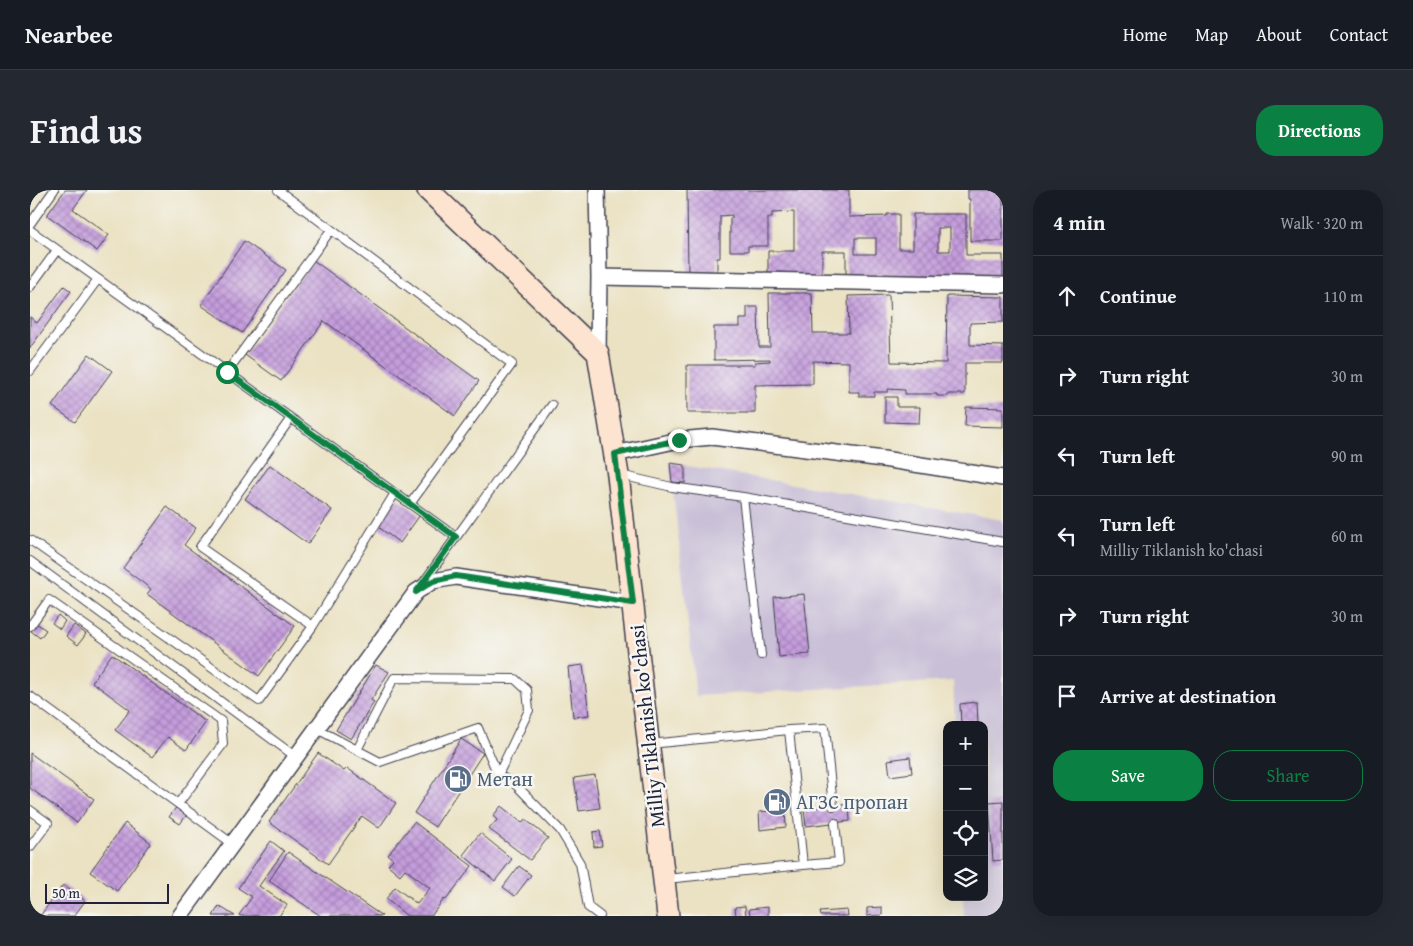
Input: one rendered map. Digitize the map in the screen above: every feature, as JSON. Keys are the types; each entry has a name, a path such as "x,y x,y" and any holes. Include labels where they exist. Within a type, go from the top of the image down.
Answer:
{"main road":[{"path":"428,190 598,353"},
{"name":"Milliy Tiklanish ko'chasi","path":"598,353 618,475 668,916"}],"street":[{"path":"597,190 598,353"},
{"path":"599,277 1003,285"},
{"path":"615,454 679,440 712,437 1003,478"},
{"path":"180,916 416,592 433,581 456,576 633,603"}],"lane":[{"path":"30,224 54,190"},
{"path":"278,190 512,364 410,504"},
{"path":"30,230 456,537"},
{"path":"227,372 332,230"},
{"path":"30,287 57,250"},
{"path":"30,371 98,279"},
{"path":"416,592 552,405"},
{"path":"291,418 200,547 313,626"},
{"path":"618,475 672,487 743,497 1003,542"},
{"path":"30,540 259,701 313,626 395,493"},
{"path":"743,497 761,655"},
{"path":"30,561 296,757"},
{"path":"30,626 49,600 221,721 223,744 178,804"},
{"path":"357,750 394,678 515,679 527,690 529,710 498,775"},
{"path":"30,696 233,844"},
{"path":"316,730 380,762 478,728 498,775 514,784 560,830 580,863 588,906 600,916"},
{"path":"648,745 825,728 834,806"},
{"path":"789,730 803,865"},
{"path":"30,810 48,823 30,847"},
{"path":"664,879 839,862 835,822"}],"shaded area":[{"path":"670,463 1003,520 1003,915 964,916 963,901 988,901 988,721 955,721 953,681 696,696"}],"building":[{"path":"65,190 87,190 73,209 109,235 97,251 47,215"},
{"path":"687,190 849,190 849,217 899,214 899,249 913,249 913,214 966,214 966,255 1003,255 1003,281 968,282 968,277 846,275 846,251 822,251 822,278 768,278 768,251 794,251 794,212 772,213 772,218 768,218 768,246 748,246 748,251 730,251 730,218 732,218 732,215 720,216 720,258 717,258 717,274 688,274","holes":["938,228 950,228 950,251 938,251","855,238 876,238 876,254 855,254"]},
{"path":"968,190 1003,190 1003,241 970,241 970,199 968,199"},
{"path":"244,241 286,270 242,333 201,305"},
{"path":"313,260 479,381 455,416 324,321 281,381 245,355"},
{"path":"64,286 71,291 30,348 30,317 37,323"},
{"path":"769,293 812,293 813,333 849,333 848,296 889,295 891,362 946,363 947,296 1003,297 1003,322 970,323 970,345 1003,346 1003,363 965,363 965,394 937,396 937,394 905,394 905,390 888,389 888,392 874,392 874,396 859,396 859,392 849,392 849,362 813,361 813,384 755,385 755,413 687,413 687,365 755,365 755,362 770,361 770,359 714,360 714,327 740,327 740,319 747,319 747,307 758,307 759,347 770,347"},
{"path":"89,354 112,371 75,422 52,406"},
{"path":"885,397 897,397 897,407 920,407 919,423 885,422"},
{"path":"966,407 1003,408 1003,427 965,426"},
{"path":"670,463 685,465 685,483 672,482"},
{"path":"270,465 332,510 308,544 245,499"},
{"path":"397,498 420,515 400,543 377,526"},
{"path":"167,507 196,528 184,545 295,626 259,676 147,594 151,589 123,568"},
{"path":"804,594 810,654 779,657 774,597"},
{"path":"58,615 65,621 60,629 52,623"},
{"path":"36,623 46,630 40,638 31,631"},
{"path":"74,625 86,634 78,645 66,636"},
{"path":"112,654 206,722 186,750 168,737 152,757 115,730 130,710 92,682"},
{"path":"376,665 389,672 371,700 374,702 351,739 336,730"},
{"path":"583,665 589,715 573,717 568,667"},
{"path":"977,702 978,721 961,721 960,704"},
{"path":"461,739 483,753 435,827 414,813"},
{"path":"30,753 94,799 77,823 30,788"},
{"path":"318,753 344,771 347,768 396,803 379,828 362,816 328,864 269,822"},
{"path":"910,757 912,773 890,776 888,760"},
{"path":"595,775 600,808 579,811 574,778"},
{"path":"1003,801 1003,860 993,861 989,802"},
{"path":"849,804 850,821 806,826 804,809"},
{"path":"178,805 188,813 180,824 169,817"},
{"path":"501,806 522,823 525,819 548,838 530,860 489,829 497,820 493,816"},
{"path":"785,810 786,827 760,830 759,812"},
{"path":"414,822 472,866 431,916 407,916 386,899 395,887 417,904 430,888 405,869 400,875 388,865 393,859 388,855"},
{"path":"125,823 151,843 117,891 90,872"},
{"path":"600,831 602,846 594,847 593,832"},
{"path":"480,833 512,859 495,881 463,855"},
{"path":"271,841 284,851 259,886 287,905 279,916 240,916 252,897 238,888"},
{"path":"288,852 382,916 321,916 269,881"},
{"path":"519,866 531,875 515,896 503,887"},
{"path":"63,885 85,901 74,916 40,916"},
{"path":"219,906 235,916 213,916"},
{"path":"745,906 746,916 736,916 735,907"},
{"path":"768,907 768,916 750,916 749,909"},
{"path":"882,907 882,915 867,916 867,908"},
{"path":"847,910 848,916 821,916 820,912"}],"place":[{"name":"Метан","path":"458,779"},
{"name":"АГЗС пропан","path":"777,802"}],"route":[{"path":"227,372 456,537 416,592 433,581 456,576 633,603 615,454 679,440"}]}
